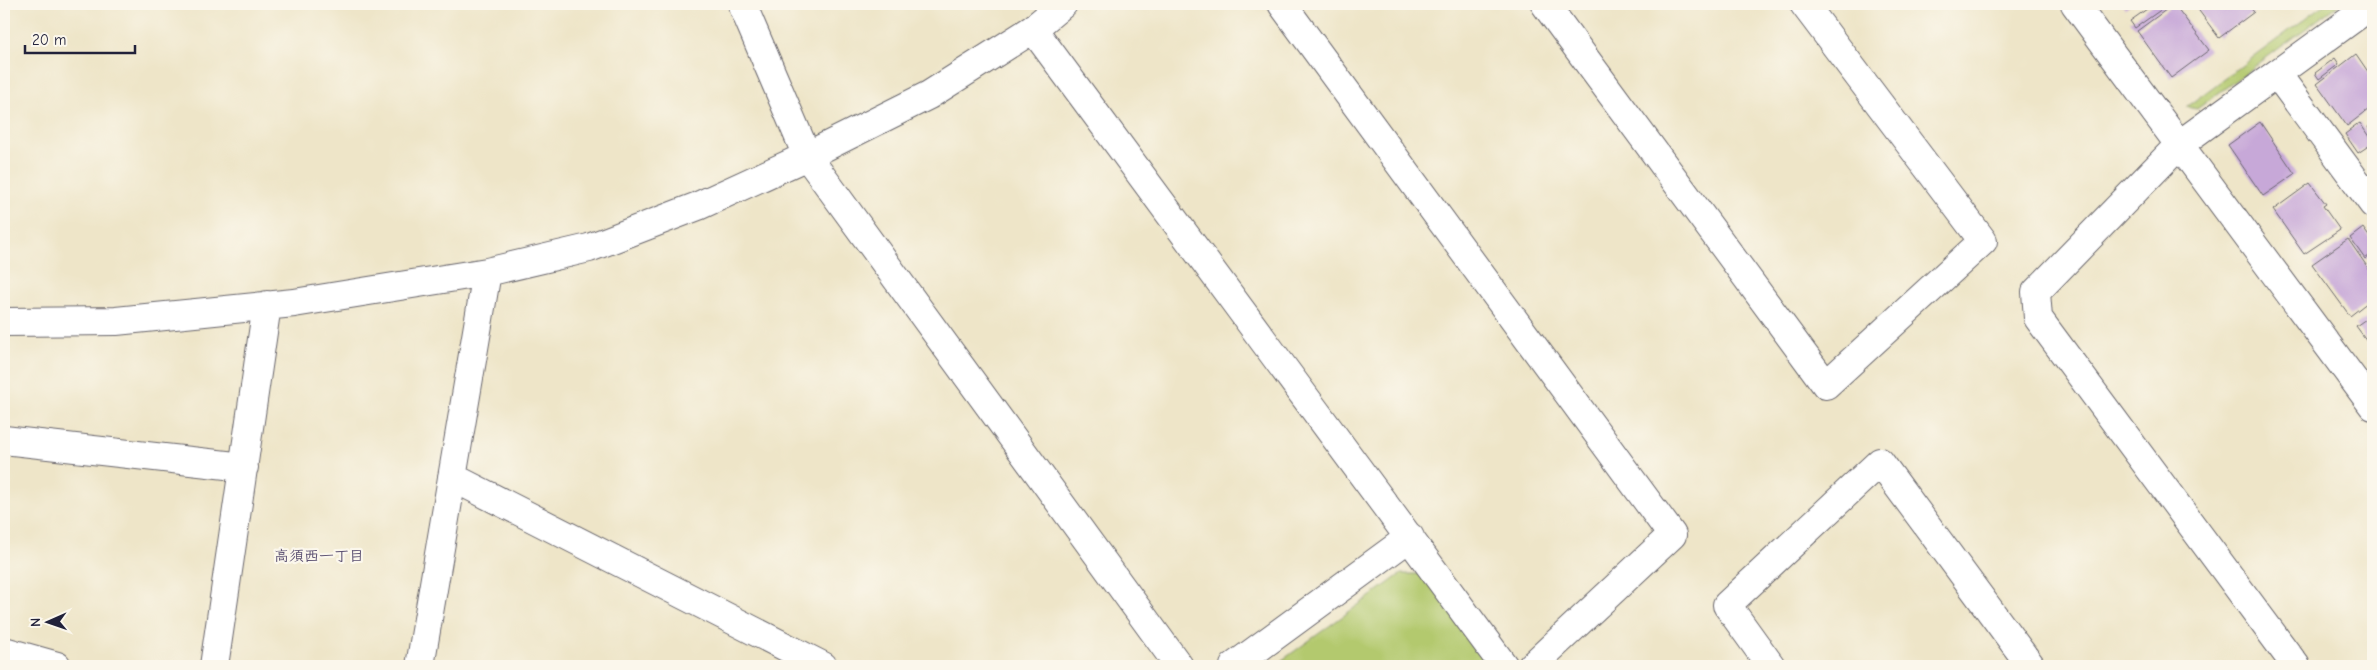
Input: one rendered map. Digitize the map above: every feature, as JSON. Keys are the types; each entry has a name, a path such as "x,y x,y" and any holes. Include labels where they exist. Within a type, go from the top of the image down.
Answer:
{"street":[{"path":"742,4 807,156 1179,666"},
{"path":"4,322 116,321 294,303 487,272 589,248 698,206 807,156 929,94 1033,29 1063,4"},
{"path":"1282,4 1672,534 1532,666"},
{"path":"1545,4 1826,385 1983,241 1804,4"},
{"path":"2075,4 2373,406"},
{"path":"2296,666 2038,318 2036,292 2180,144 2373,4"},
{"path":"1033,29 1504,666"},
{"path":"2276,74 2373,204"},
{"path":"420,666 487,272"},
{"path":"214,666 267,305"},
{"path":"4,440 244,467"},
{"path":"1771,666 1727,605 1880,462 2031,666"},
{"path":"452,477 823,666"},
{"path":"1234,666 1410,537"},
{"path":"4,651 57,666"}],"green space":[{"path":"2325,4 2339,4 2197,109 2186,107"},
{"path":"1401,574 1424,574 1492,666 1274,666"}],"building":[{"path":"2122,4 2132,4 2125,9"},
{"path":"2154,4 2169,4 2135,28 2130,21"},
{"path":"2174,4 2209,50 2171,78 2137,31"},
{"path":"2194,4 2247,4 2254,12 2219,38"},
{"path":"2356,54 2373,79 2373,106 2347,126 2317,84"},
{"path":"2335,58 2339,64 2319,79 2315,73"},
{"path":"2260,122 2295,174 2263,196 2228,145"},
{"path":"2360,123 2373,143 2358,153 2345,134"},
{"path":"2373,123 2373,134 2368,127"},
{"path":"2373,148 2373,159 2368,152"},
{"path":"2310,183 2326,204 2323,206 2340,230 2304,254 2273,210"},
{"path":"2363,228 2373,242 2373,253 2365,259 2350,238"},
{"path":"2348,239 2373,275 2373,298 2350,316 2312,264"},
{"path":"2373,314 2373,349 2356,326"}],"district":[{"name":"高須西一丁目","path":"319,556"}]}
